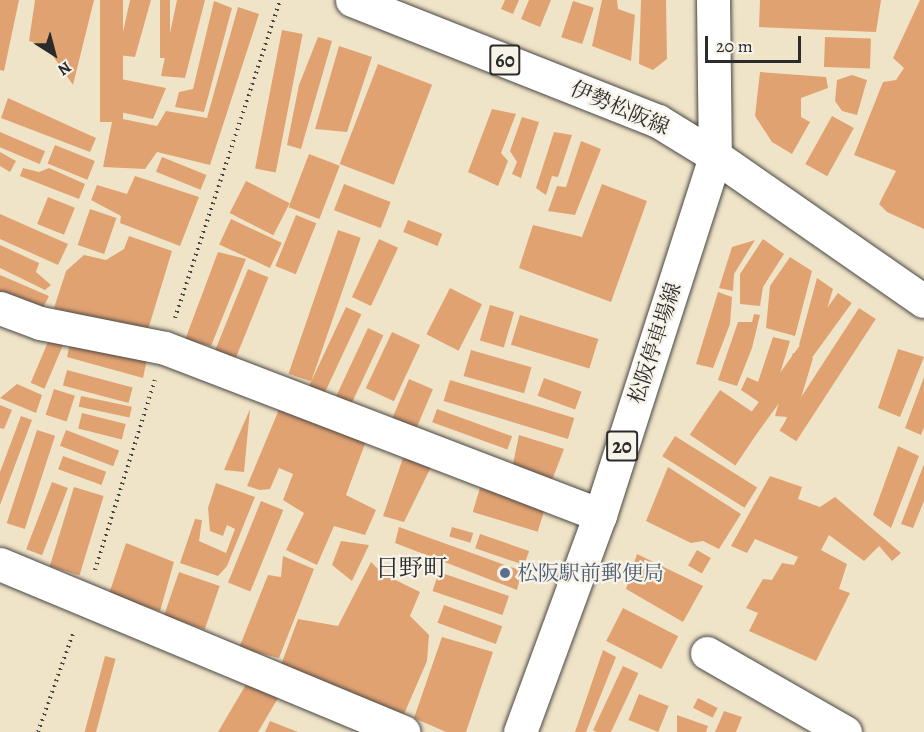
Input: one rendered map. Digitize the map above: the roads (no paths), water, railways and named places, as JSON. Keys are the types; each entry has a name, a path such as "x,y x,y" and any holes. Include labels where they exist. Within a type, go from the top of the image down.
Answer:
{"main road":[{"name":"伊勢松阪線","path":"352,0 658,121 715,156 924,301"},
{"name":"松阪停車場線","path":"520,732 600,515 715,156 713,0"},
{"path":"0,308 40,323 165,348 600,515"},
{"path":"0,564 403,732"},
{"path":"707,652 845,732"}],"place":[{"name":"松阪駅前郵便局","path":"505,573"}],"district":[{"name":"日野町","path":"411,569"}]}
